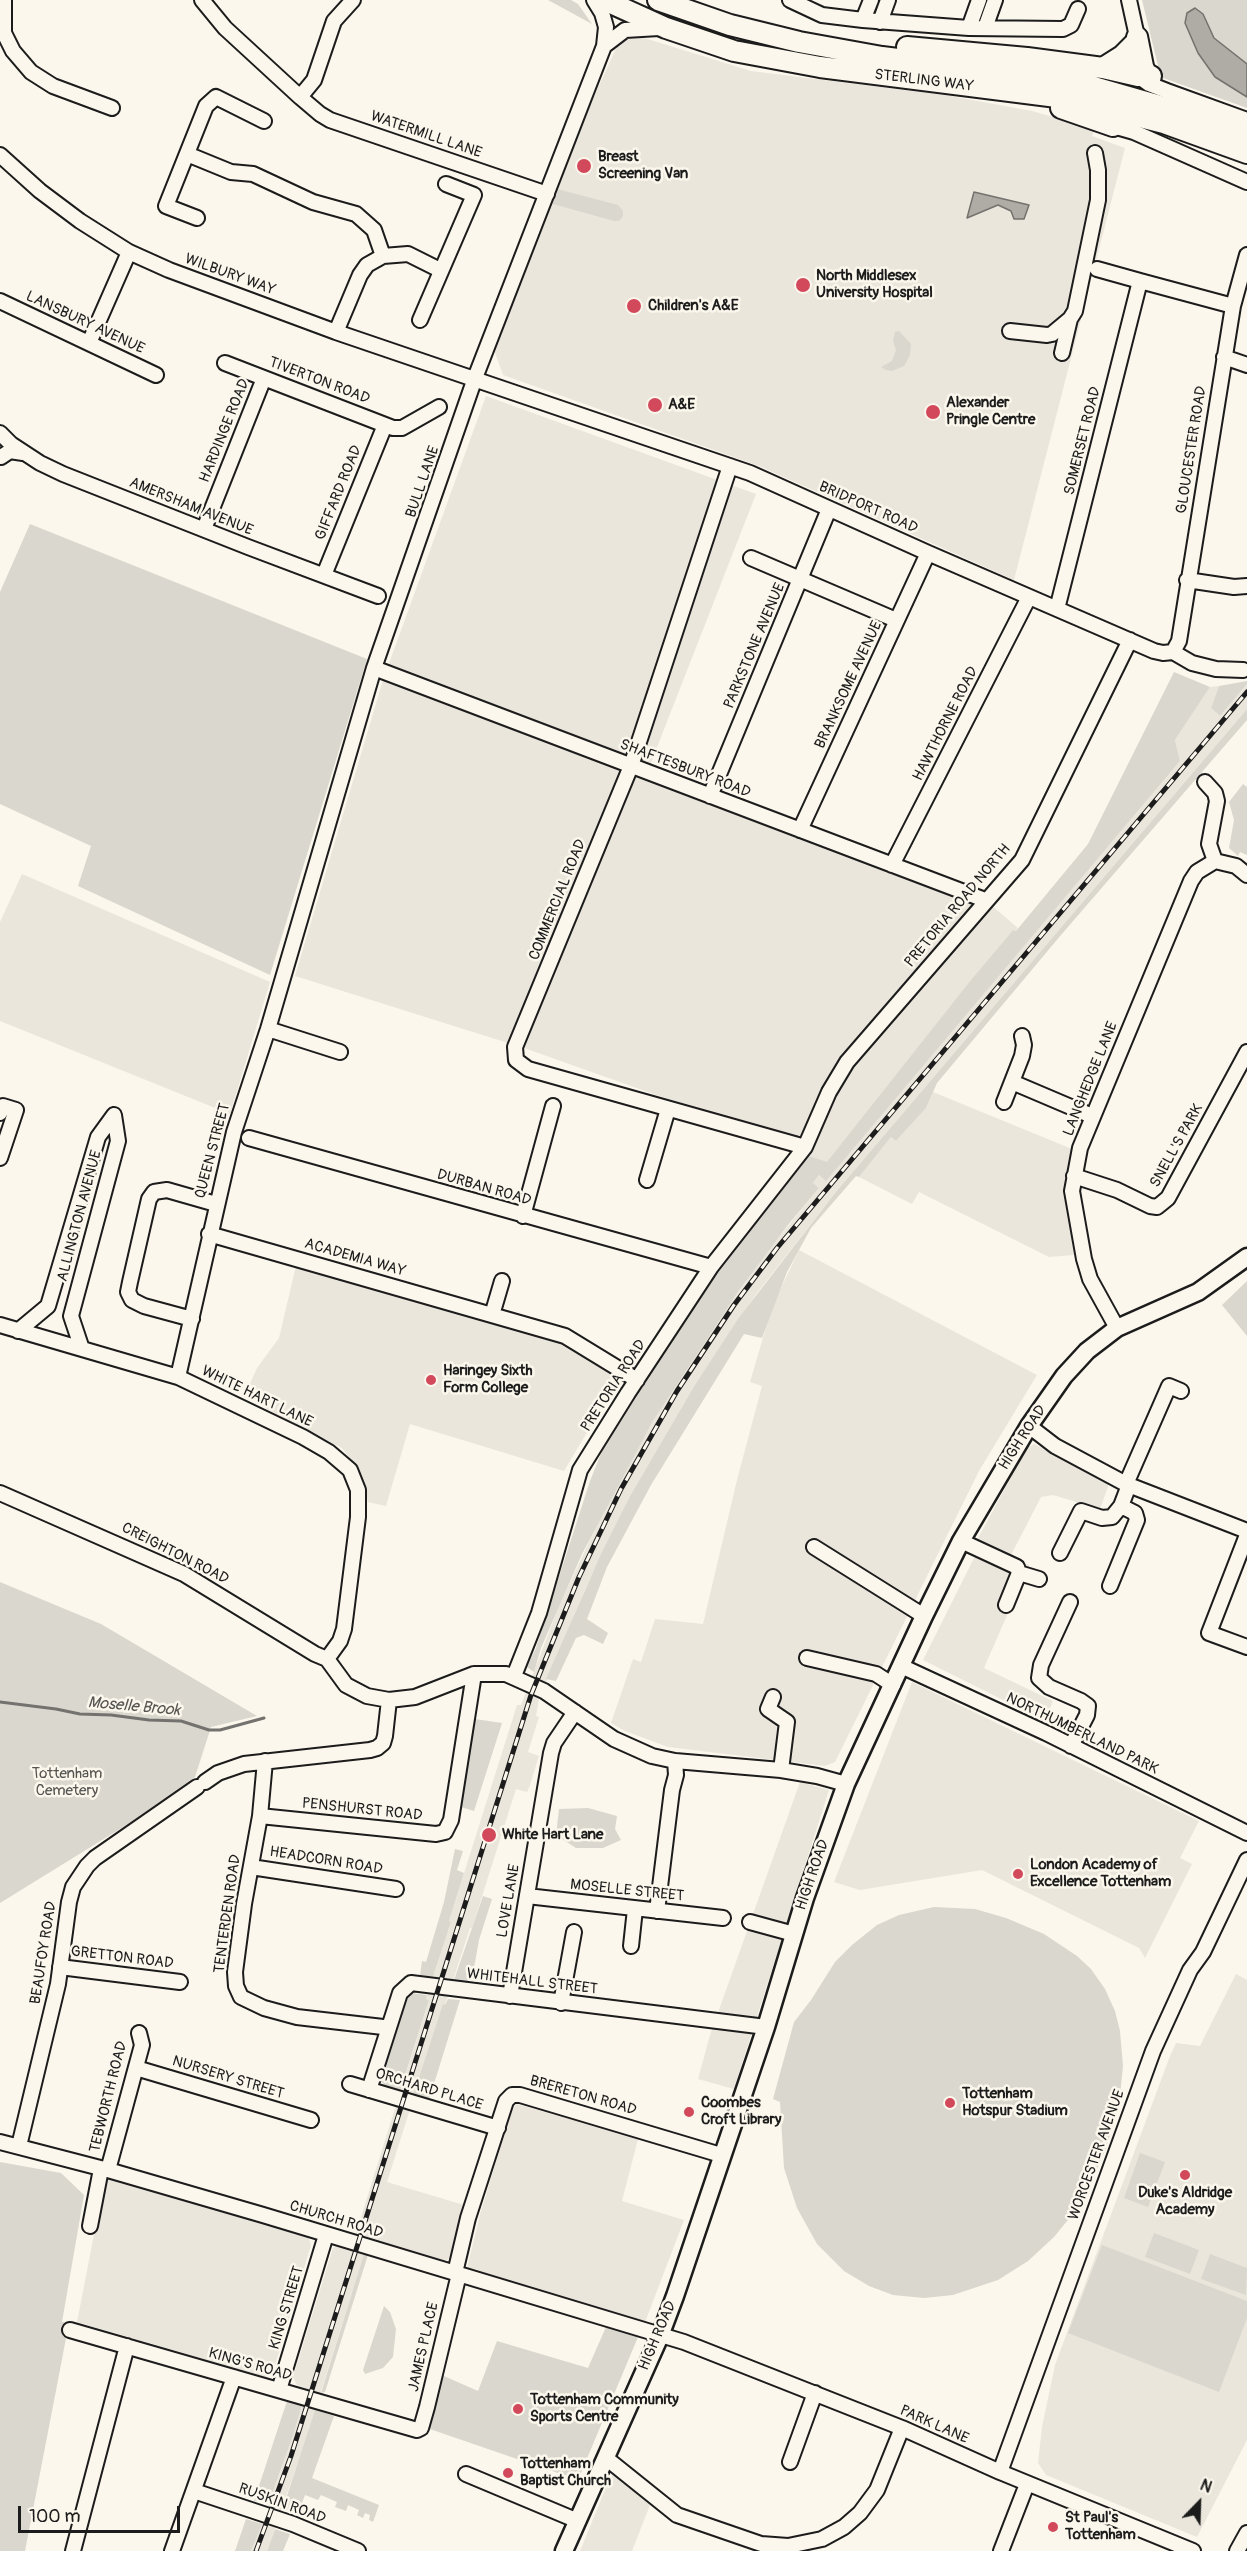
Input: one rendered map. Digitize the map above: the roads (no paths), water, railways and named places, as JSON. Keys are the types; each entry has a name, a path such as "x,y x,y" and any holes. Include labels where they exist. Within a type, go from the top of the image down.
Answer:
{"highway":[{"name":"STERLING WAY","path":"604,0 666,28 725,48 775,60 1065,98 1164,123 1247,153"},
{"name":"STERLING WAY","path":"658,0 730,25 799,42 882,57 1067,81 1164,107 1247,137"},
{"path":"1103,68 1122,56 1135,38"},
{"path":"799,42 960,52 1103,68 1147,79"},
{"path":"995,89 1113,126"}],"main road":[{"name":"HIGH ROAD","path":"564,2551 660,2336 711,2193 794,1934 846,1784 924,1616 962,1542 1029,1426 1064,1376 1087,1351 1118,1328 1198,1292 1247,1257"}],"street":[{"path":"4,0 9,26 4,33 13,51 31,72 89,108 112,108"},
{"name":"WATERMILL LANE","path":"202,0 225,27 300,97 330,120 547,194"},
{"path":"300,97 314,80 334,21 353,0"},
{"path":"594,0 602,13 606,27 604,46"},
{"path":"790,0 822,15 880,22 969,28 1063,29 1071,25 1078,9"},
{"path":"863,20 871,0"},
{"path":"880,22 888,0"},
{"path":"969,28 979,0"},
{"path":"985,28 995,0"},
{"path":"1130,0 1135,38 1133,67 1147,79 1247,120"},
{"path":"604,46 625,30 643,27 666,28"},
{"name":"BULL LANE","path":"296,937 374,668 475,378 604,46"},
{"path":"197,218 166,206 206,106 216,97 264,121"},
{"path":"1113,126 1134,132 1247,182"},
{"path":"1010,331 1030,335 1052,334 1070,319 1075,311 1098,200 1098,170 1095,153"},
{"name":"WILBURY WAY","path":"0,154 40,191 129,252 170,270 336,332 475,378"},
{"path":"187,154 231,172 253,174 313,202 356,214 374,231 383,256"},
{"path":"420,320 474,195 446,184"},
{"path":"89,343 129,252"},
{"path":"336,332 360,275 367,265 383,256 408,254 440,270"},
{"name":"GLOUCESTER ROAD","path":"1173,652 1179,641 1187,580 1233,306 1247,255"},
{"path":"1097,268 1233,306"},
{"name":"SOMERSET ROAD","path":"1058,609 1140,281"},
{"name":"LANSBURY AVENUE","path":"0,301 156,375"},
{"path":"1062,353 1070,319"},
{"path":"1224,357 1247,365"},
{"name":"TIVERTON ROAD","path":"225,363 386,425 402,428"},
{"name":"HARDINGE ROAD","path":"204,529 264,378"},
{"name":"BRIDPORT ROAD","path":"475,378 730,466 784,487 928,553 1154,651 1173,652 1192,663 1206,667 1243,670"},
{"path":"376,446 388,434 439,406"},
{"name":"GIFFARD ROAD","path":"324,575 386,425"},
{"path":"0,434 4,446 0,458"},
{"name":"AMERSHAM AVENUE","path":"0,434 11,444 63,474 378,596"},
{"path":"0,458 10,451 27,454"},
{"name":"COMMERCIAL ROAD","path":"730,466 631,766 515,1047 516,1060 528,1069 805,1147"},
{"name":"PARKSTONE AVENUE","path":"710,796 829,509"},
{"name":"BRANKSOME AVENUE","path":"800,830 928,553"},
{"path":"751,558 896,620"},
{"path":"1187,580 1247,586"},
{"name":"HAWTHORNE ROAD","path":"892,865 1029,597"},
{"name":"PRETORIA ROAD NORTH","path":"805,1147 829,1092 847,1062 1022,860 1130,640"},
{"name":"SHAFTESBURY ROAD","path":"374,668 985,900"},
{"path":"1205,782 1215,793 1216,801 1209,844 1215,861 1236,866 1247,875"},
{"name":"LANGHEDGE LANE","path":"1118,1328 1103,1305 1084,1259 1072,1191 1074,1176 1080,1148 1092,1116 1191,881 1197,873 1215,861"},
{"name":"QUEEN STREET","path":"178,1377 209,1234 240,1111 296,937"},
{"path":"268,1029 340,1052"},
{"path":"1004,1102 1024,1045 1022,1036"},
{"name":"SNELL'S PARK","path":"1074,1176 1117,1190 1150,1206 1157,1207 1168,1198 1247,1052"},
{"path":"1012,1082 1092,1116"},
{"path":"0,1113 3,1106 16,1110 0,1158"},
{"path":"523,1216 554,1106"},
{"path":"646,1180 668,1109"},
{"name":"ALLINGTON AVENUE","path":"18,1331 48,1306 98,1137 114,1115 118,1141 71,1316 82,1349"},
{"name":"DURBAN ROAD","path":"249,1138 711,1267"},
{"name":"PRETORIA ROAD","path":"514,1676 539,1613 580,1470 711,1267 805,1147"},
{"path":"192,1319 144,1306 132,1300 128,1292 130,1282 149,1199 154,1192 168,1190 216,1204"},
{"path":"79,1198 101,1204"},
{"name":"ACADEMIA WAY","path":"209,1234 565,1336 637,1380"},
{"path":"492,1315 502,1281"},
{"name":"WHITE HART LANE","path":"0,1325 178,1377 303,1437 329,1452 350,1470 358,1490 358,1517 344,1629 340,1641 327,1659"},
{"path":"1060,1553 1082,1511 1107,1519 1116,1515 1169,1386 1181,1391"},
{"path":"1029,1426 1067,1453 1128,1485 1247,1533 1209,1633 1247,1647"},
{"name":"CREIGHTON ROAD","path":"0,1493 181,1573 327,1659"},
{"path":"1110,1586 1137,1520 1135,1513 1121,1506"},
{"path":"962,1542 1017,1567 1019,1573 1006,1605"},
{"path":"814,1547 924,1616"},
{"path":"1019,1573 1039,1579"},
{"path":"1070,1602 1041,1665 1039,1678 1049,1687 1088,1706 1087,1714 1071,1746"},
{"path":"807,1658 876,1674 893,1685"},
{"path":"327,1659 340,1679 356,1692 389,1700 415,1697 474,1674 497,1673 514,1676 631,1748 675,1761 781,1770 846,1784"},
{"name":"NORTHUMBERLAND PARK","path":"901,1666 1071,1746 1247,1833"},
{"name":"PENSHURST ROAD","path":"260,1815 436,1834 445,1832 451,1820 474,1674"},
{"path":"773,1696 768,1709 787,1722 781,1770"},
{"name":"BEAUFOY ROAD","path":"19,2146 60,1967 70,1894 87,1866 201,1785 232,1767 377,1748 383,1743 385,1736 389,1700"},
{"name":"LOVE LANE","path":"510,1996 551,1753 575,1712"},
{"name":"TENTERDEN ROAD","path":"265,1761 260,1815 235,1972 236,1986 241,1997 264,2008 297,2017 384,2027"},
{"path":"657,1911 672,1790 676,1775 675,1761"},
{"name":"WORCESTER AVENUE","path":"1000,2472 1153,2051 1190,1970 1203,1952 1247,1860"},
{"name":"HEADCORN ROAD","path":"251,1867 396,1889"},
{"name":"MOSELLE STREET","path":"527,1896 723,1918"},
{"path":"631,1946 635,1909"},
{"path":"750,1922 794,1934"},
{"path":"561,2003 574,1932"},
{"name":"GRETTON ROAD","path":"60,1967 180,1982"},
{"name":"WHITEHALL STREET","path":"369,2090 400,1993 405,1987 416,1983 766,2027"},
{"name":"TEBWORTH ROAD","path":"90,2226 104,2169 142,2045 139,2033"},
{"name":"NURSERY STREET","path":"136,2068 312,2120"},
{"name":"ORCHARD PLACE","path":"350,2084 498,2128"},
{"name":"BRERETON ROAD","path":"457,2273 468,2218 506,2101 515,2094 722,2155"},
{"name":"CHURCH ROAD","path":"0,2142 104,2169 457,2273 660,2336"},
{"name":"KING STREET","path":"279,2390 326,2235"},
{"name":"JAMES PLACE","path":"421,2428 457,2273"},
{"name":"KING'S ROAD","path":"70,2330 417,2430 421,2428"},
{"name":"PARK LANE","path":"660,2336 693,2346 816,2393 902,2428 1027,2484 1193,2551"},
{"path":"73,2551 127,2346"},
{"path":"172,2551 234,2377"},
{"path":"790,2462 816,2393"},
{"path":"606,2458 672,2512 708,2528 769,2546 824,2545 853,2520 872,2498 902,2428"},
{"path":"466,2474 578,2521"},
{"path":"1001,2551 1027,2484"},
{"name":"RUSKIN ROAD","path":"194,2491 280,2519 358,2551"},
{"path":"1237,2551 1247,2533"}],"waterway":[{"name":"Moselle Brook","path":"0,1702 80,1714 181,1721 209,1730 220,1730 264,1718"}],"railway":[{"path":"256,2551 291,2456 531,1695 579,1577 621,1489 677,1391 734,1305 777,1248 1247,692"}],"place":[{"name":"Breast Screening Van","path":"584,166"},
{"name":"North Middlesex University Hospital","path":"803,285"},
{"name":"Children's A&E","path":"634,306"},
{"name":"A&E","path":"655,405"},
{"name":"Alexander Pringle Centre","path":"933,412"},
{"name":"Haringey Sixth Form College","path":"431,1380"},
{"name":"White Hart Lane","path":"489,1835"},
{"name":"London Academy of Excellence Tottenham","path":"1018,1874"},
{"name":"Tottenham Hotspur Stadium","path":"950,2103"},
{"name":"Coombes Croft Library","path":"689,2112"},
{"name":"Duke's Aldridge Academy","path":"1185,2175"},
{"name":"Tottenham Community Sports Centre","path":"518,2409"},
{"name":"Tottenham Baptist Church","path":"508,2473"},
{"name":"St Paul's Tottenham","path":"1053,2527"}],"park label":[{"name":"Tottenham Cemetery","path":"67,1782"}]}
